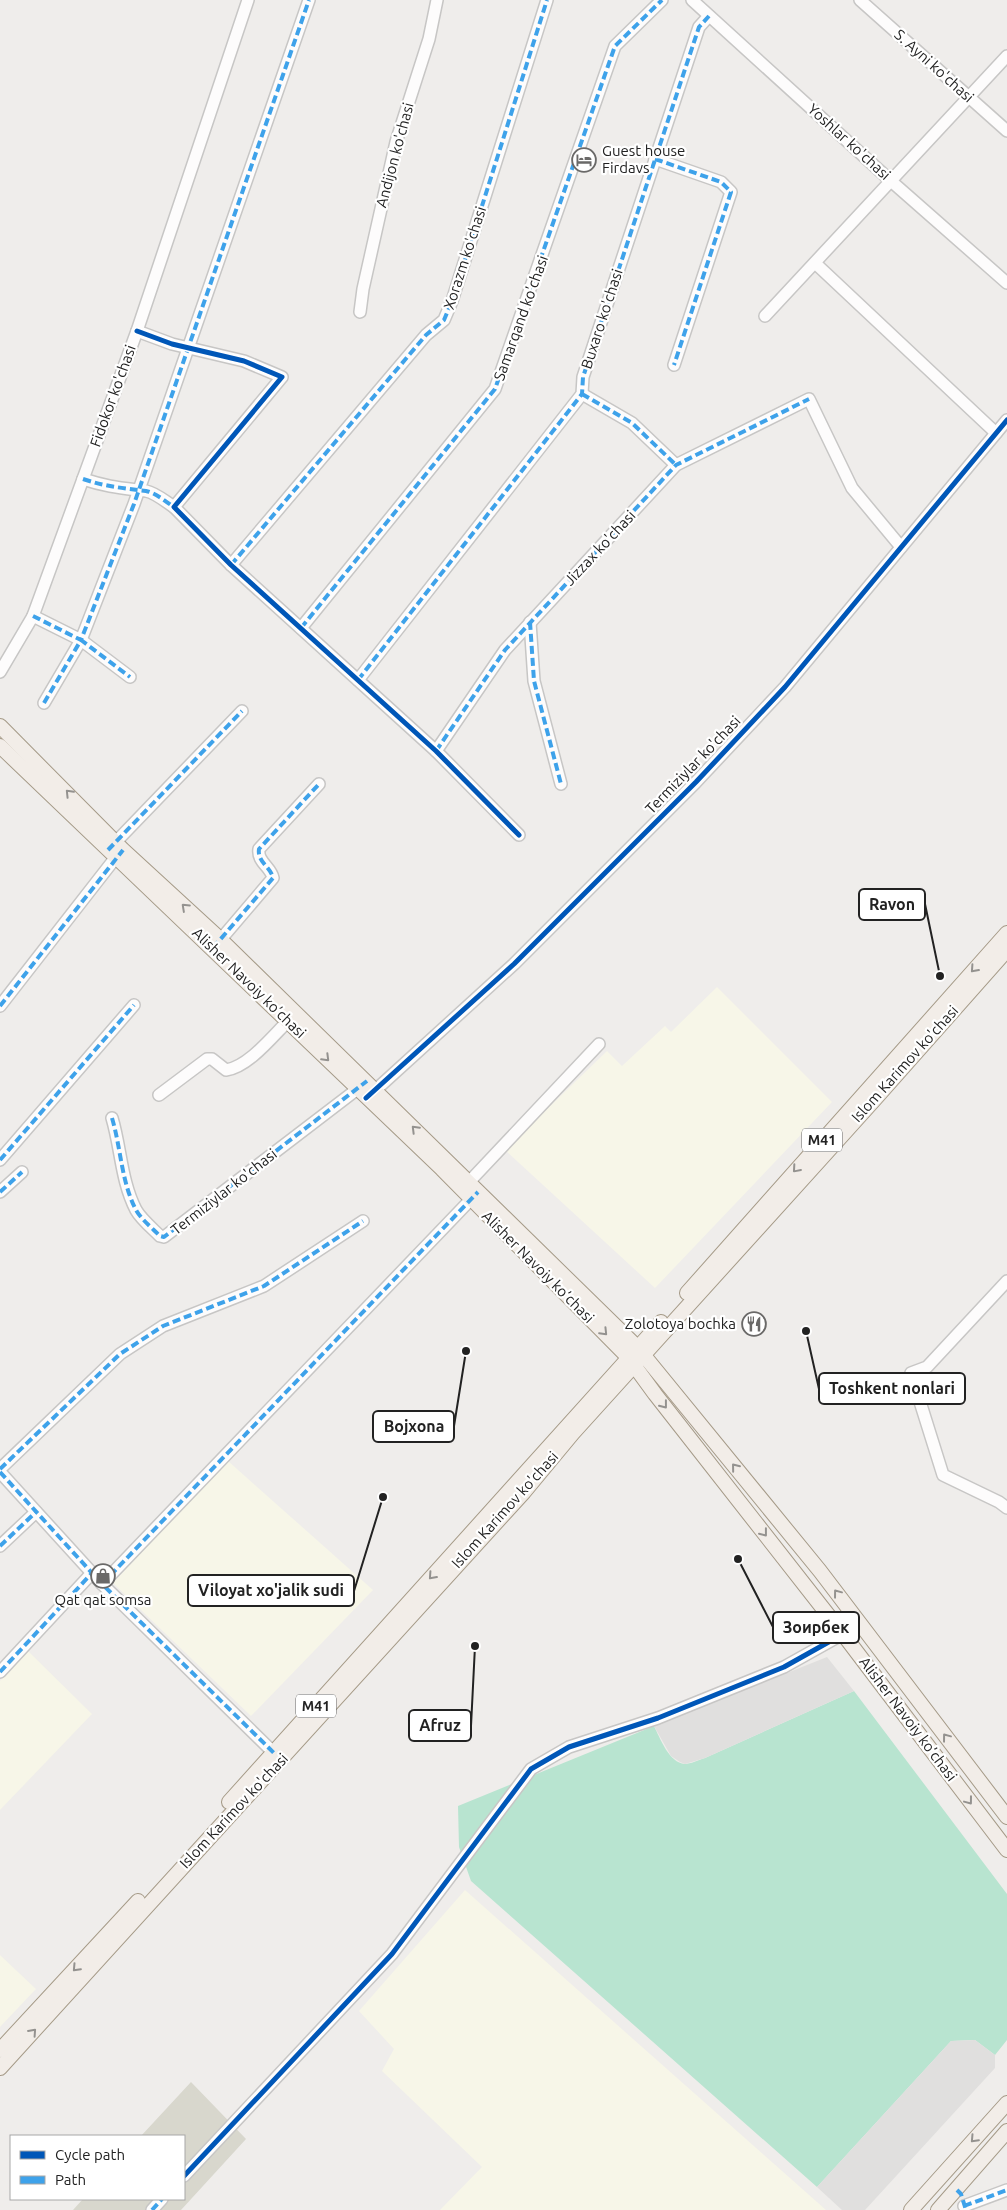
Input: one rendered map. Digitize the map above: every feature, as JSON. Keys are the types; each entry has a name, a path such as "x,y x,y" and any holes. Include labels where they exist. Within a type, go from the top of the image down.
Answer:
{"main road":[{"name":"Alisher Navoiy ko’chasi","path":"0,726 116,850"},
{"name":"Alisher Navoiy ko’chasi","path":"0,746 217,944 366,1090 473,1191 636,1356 820,1571 1005,1814"},
{"name":"Islom Karimov ko'chasi","path":"0,2068 524,1492 636,1356 1007,933"},
{"name":"Alisher Navoiy ko’chasi","path":"217,944 288,1021 366,1090"},
{"name":"Islom Karimov ko'chasi","path":"0,2050 636,1356 875,1099 1007,950"},
{"name":"Alisher Navoiy ko’chasi","path":"636,1356 1007,1850"},
{"path":"854,1648 869,1635"},
{"path":"987,1823 1005,1814"},
{"path":"911,2210 1007,2103"},
{"path":"938,2210 1007,2131"}],"street":[{"name":"Fidokor ko'chasi","path":"0,672 33,616 137,331 248,0"},
{"path":"44,703 81,640 138,492 309,0"},
{"name":"Andijon ko'chasi","path":"360,312 363,289 396,142 429,39 437,0"},
{"name":"Xorazm ko'chasi","path":"231,565 426,335 444,320 452,301 547,0"},
{"name":"Samarqand ko'chasi","path":"301,628 495,390 615,46 662,0"},
{"name":"Yoshlar ko'chasi","path":"692,0 891,181 1007,283"},
{"name":"S. Ayni ko'chasi","path":"860,0 1007,132"},
{"name":"Buxaro ko'chasi","path":"358,680 582,394 583,377 699,27 710,16"},
{"path":"765,316 1007,56"},
{"path":"655,159 721,182 731,192 674,365"},
{"path":"814,263 996,433"},
{"path":"137,331 172,344 244,361 282,377 174,507"},
{"path":"582,394 632,423 676,465"},
{"name":"Jizzax ko'chasi","path":"436,751 505,650 676,465 809,399 852,488 902,547"},
{"name":"Termiziylar ko'chasi","path":"112,1118 121,1154 124,1179 137,1211 160,1236 164,1237 366,1090 514,964 696,782 785,687 1007,420"},
{"path":"83,479 107,487 138,492 147,491 174,507 231,565 436,751 519,835"},
{"path":"33,616 81,640 130,677"},
{"path":"530,622 534,681 561,784"},
{"path":"0,1006 116,850 242,711"},
{"path":"217,944 273,878 260,859 259,849 320,784"},
{"path":"0,1160 134,1005"},
{"path":"159,1095 206,1059 212,1058 226,1070 234,1069 243,1064 288,1021"},
{"path":"102,1584 473,1191 599,1044"},
{"path":"0,1192 22,1172"},
{"path":"274,1753 102,1584 0,1471 120,1354 163,1326 264,1286 363,1221"},
{"path":"1007,1281 928,1367 911,1373 943,1474 999,1502 1007,1508"},
{"path":"0,1546 36,1512"},
{"path":"0,1672 92,1573"},
{"path":"185,2175 392,1954 531,1769 569,1747 658,1718 784,1667 844,1634"},
{"path":"957,2190 961,2194 965,2208 1007,2190"},
{"path":"152,2210 161,2200"}],"shaded area":[{"path":"717,987 832,1102 655,1288 505,1150 607,1051 622,1066 665,1026 671,1032"},
{"path":"228,1461 373,1590 251,1716 113,1583"},
{"path":"28,1651 92,1714 0,1810 0,1681"},
{"path":"827,1657 854,1691 705,1758 685,1764 680,1762 671,1756 654,1726"},
{"path":"465,1890 826,2210 440,2210 482,2167 382,2071 394,2049 359,2011"},
{"path":"0,1955 36,1989 0,2027"},
{"path":"975,2040 995,2055 995,2068 865,2210 842,2210 817,2187 951,2041"},
{"path":"191,2082 246,2139 181,2210 73,2210 82,2200 185,2200 185,2135 142,2135"}],"green space":[{"path":"854,1691 1007,1894 1007,2040 995,2055 975,2040 951,2041 817,2187 471,1881 459,1847 458,1806 654,1726 662,1743 674,1759 679,1763 692,1763"}],"marked path":[{"path":"33,616 81,640 134,504 309,0"},
{"path":"231,565 426,335 444,320 452,301 547,0"},
{"path":"301,628 495,389 615,46 662,0"},
{"path":"358,680 582,394 583,377 699,27 709,16"},
{"path":"655,159 721,182 731,192 674,365"},
{"path":"582,394 632,423 676,465"},
{"path":"436,751 505,650 676,465 809,399"},
{"path":"83,479 107,486 150,492 174,507"},
{"path":"530,622 534,681 561,784"},
{"path":"44,703 81,640 130,677"},
{"path":"108,850 242,711"},
{"path":"213,948 273,878 260,857 259,849 319,784"},
{"path":"0,1006 123,850"},
{"path":"0,1160 134,1005"},
{"path":"112,1118 124,1176 131,1199 141,1217 160,1236 164,1237 367,1081"},
{"path":"0,1192 22,1172"},
{"path":"102,1584 478,1192"},
{"path":"0,1469 120,1354 163,1326 264,1286 363,1221"},
{"path":"0,1472 102,1584 274,1753"},
{"path":"0,1546 36,1512"},
{"path":"0,1672 92,1573"},
{"path":"957,2190 961,2194 966,2210"},
{"path":"964,2206 1007,2190"},
{"path":"152,2210 161,2200"}],"cycle path":[{"path":"137,331 172,344 244,361 282,377 174,507 231,565 436,751 519,835"},
{"path":"366,1098 514,964 696,782 785,687 1007,420"},
{"path":"185,2175 392,1954 531,1769 569,1747 658,1718 784,1667 843,1634"}],"place":[{"name":"Guest house Firdavs","path":"584,160"},
{"name":"Ravon","path":"940,976"},
{"name":"Zolotoya bochka","path":"754,1324"},
{"name":"Toshkent nonlari","path":"806,1331"},
{"name":"Bojxona","path":"466,1351"},
{"name":"Viloyat xo'jalik sudi","path":"383,1497"},
{"name":"Зоирбек","path":"738,1559"},
{"name":"Qat qat somsa","path":"103,1576"},
{"name":"Afruz","path":"475,1646"}]}
